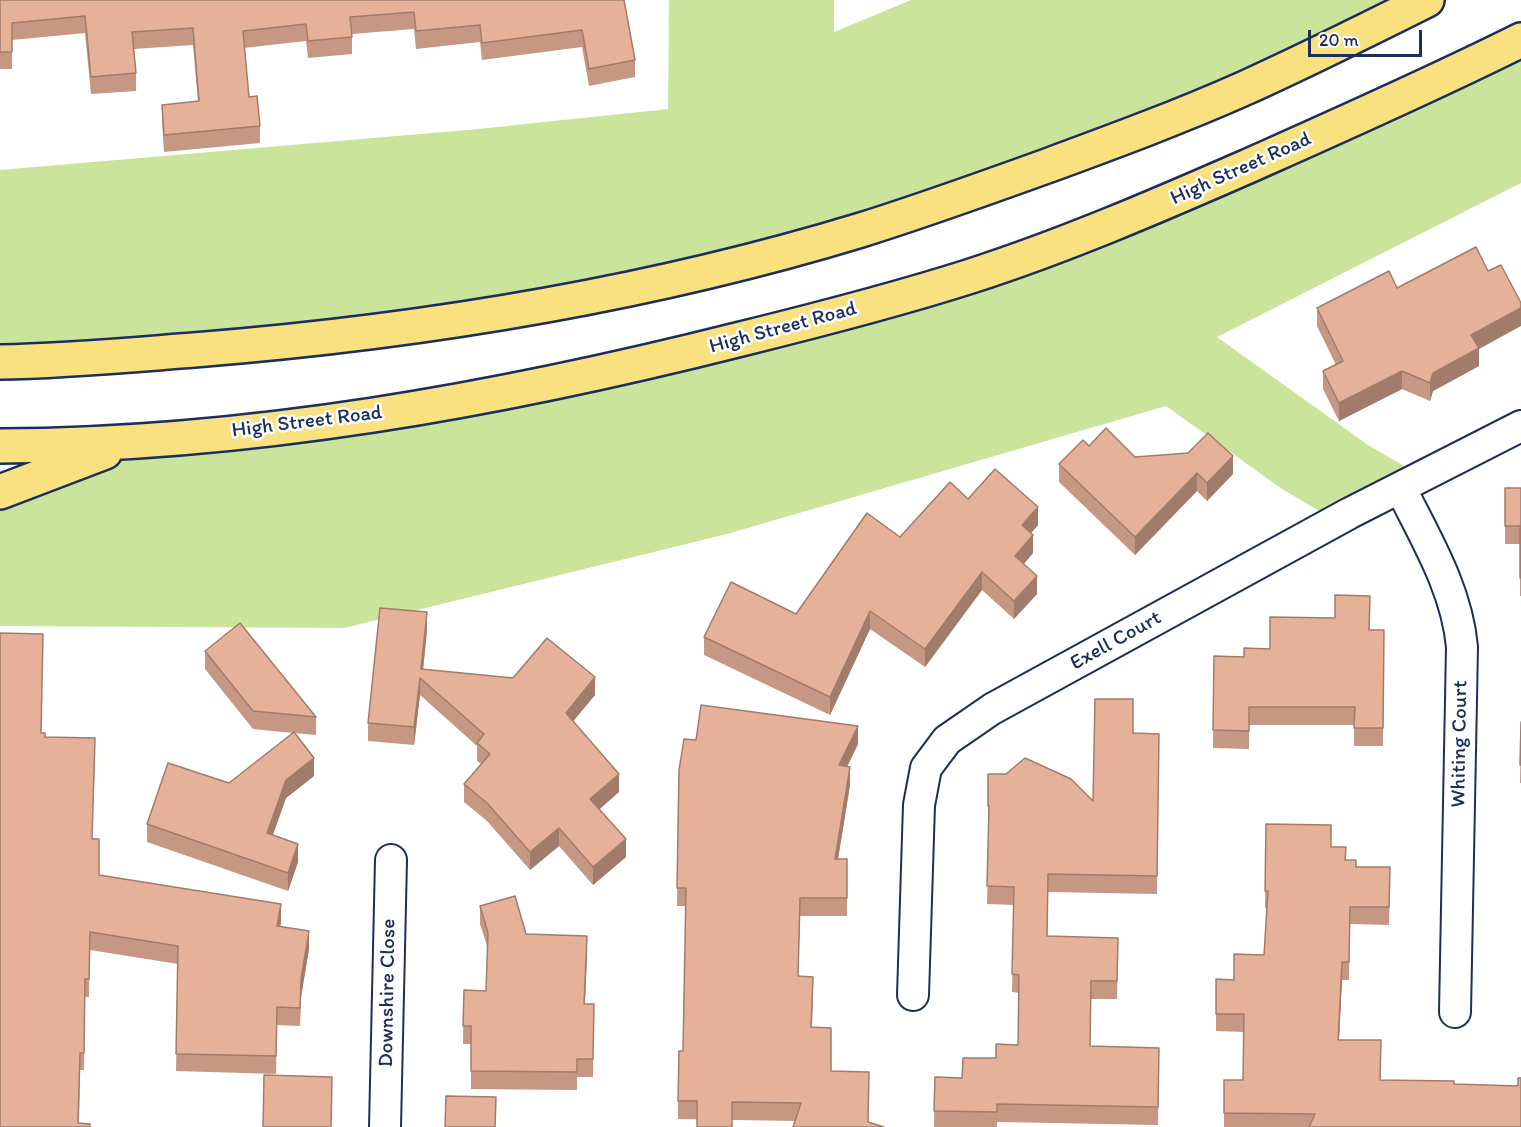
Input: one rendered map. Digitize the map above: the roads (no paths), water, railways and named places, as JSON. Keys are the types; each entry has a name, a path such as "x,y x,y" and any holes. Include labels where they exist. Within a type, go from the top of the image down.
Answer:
{"main road":[{"path":"0,362 247,346 388,331 512,312 629,289 719,268 862,230 1106,144 1242,89 1427,0"},
{"name":"High Street Road","path":"0,446 132,442 307,424 555,383 632,367 824,318 973,275 1160,204 1335,128 1521,40"},
{"path":"0,492 132,442"}],"street":[{"name":"Exell Court","path":"914,995 919,805 926,768 948,741 961,729 992,709 1350,513 1521,426"},
{"name":"Whiting Court","path":"1401,489 1449,587 1460,627 1462,647 1455,1012"},
{"name":"Downshire Close","path":"385,1127 391,860"}]}
